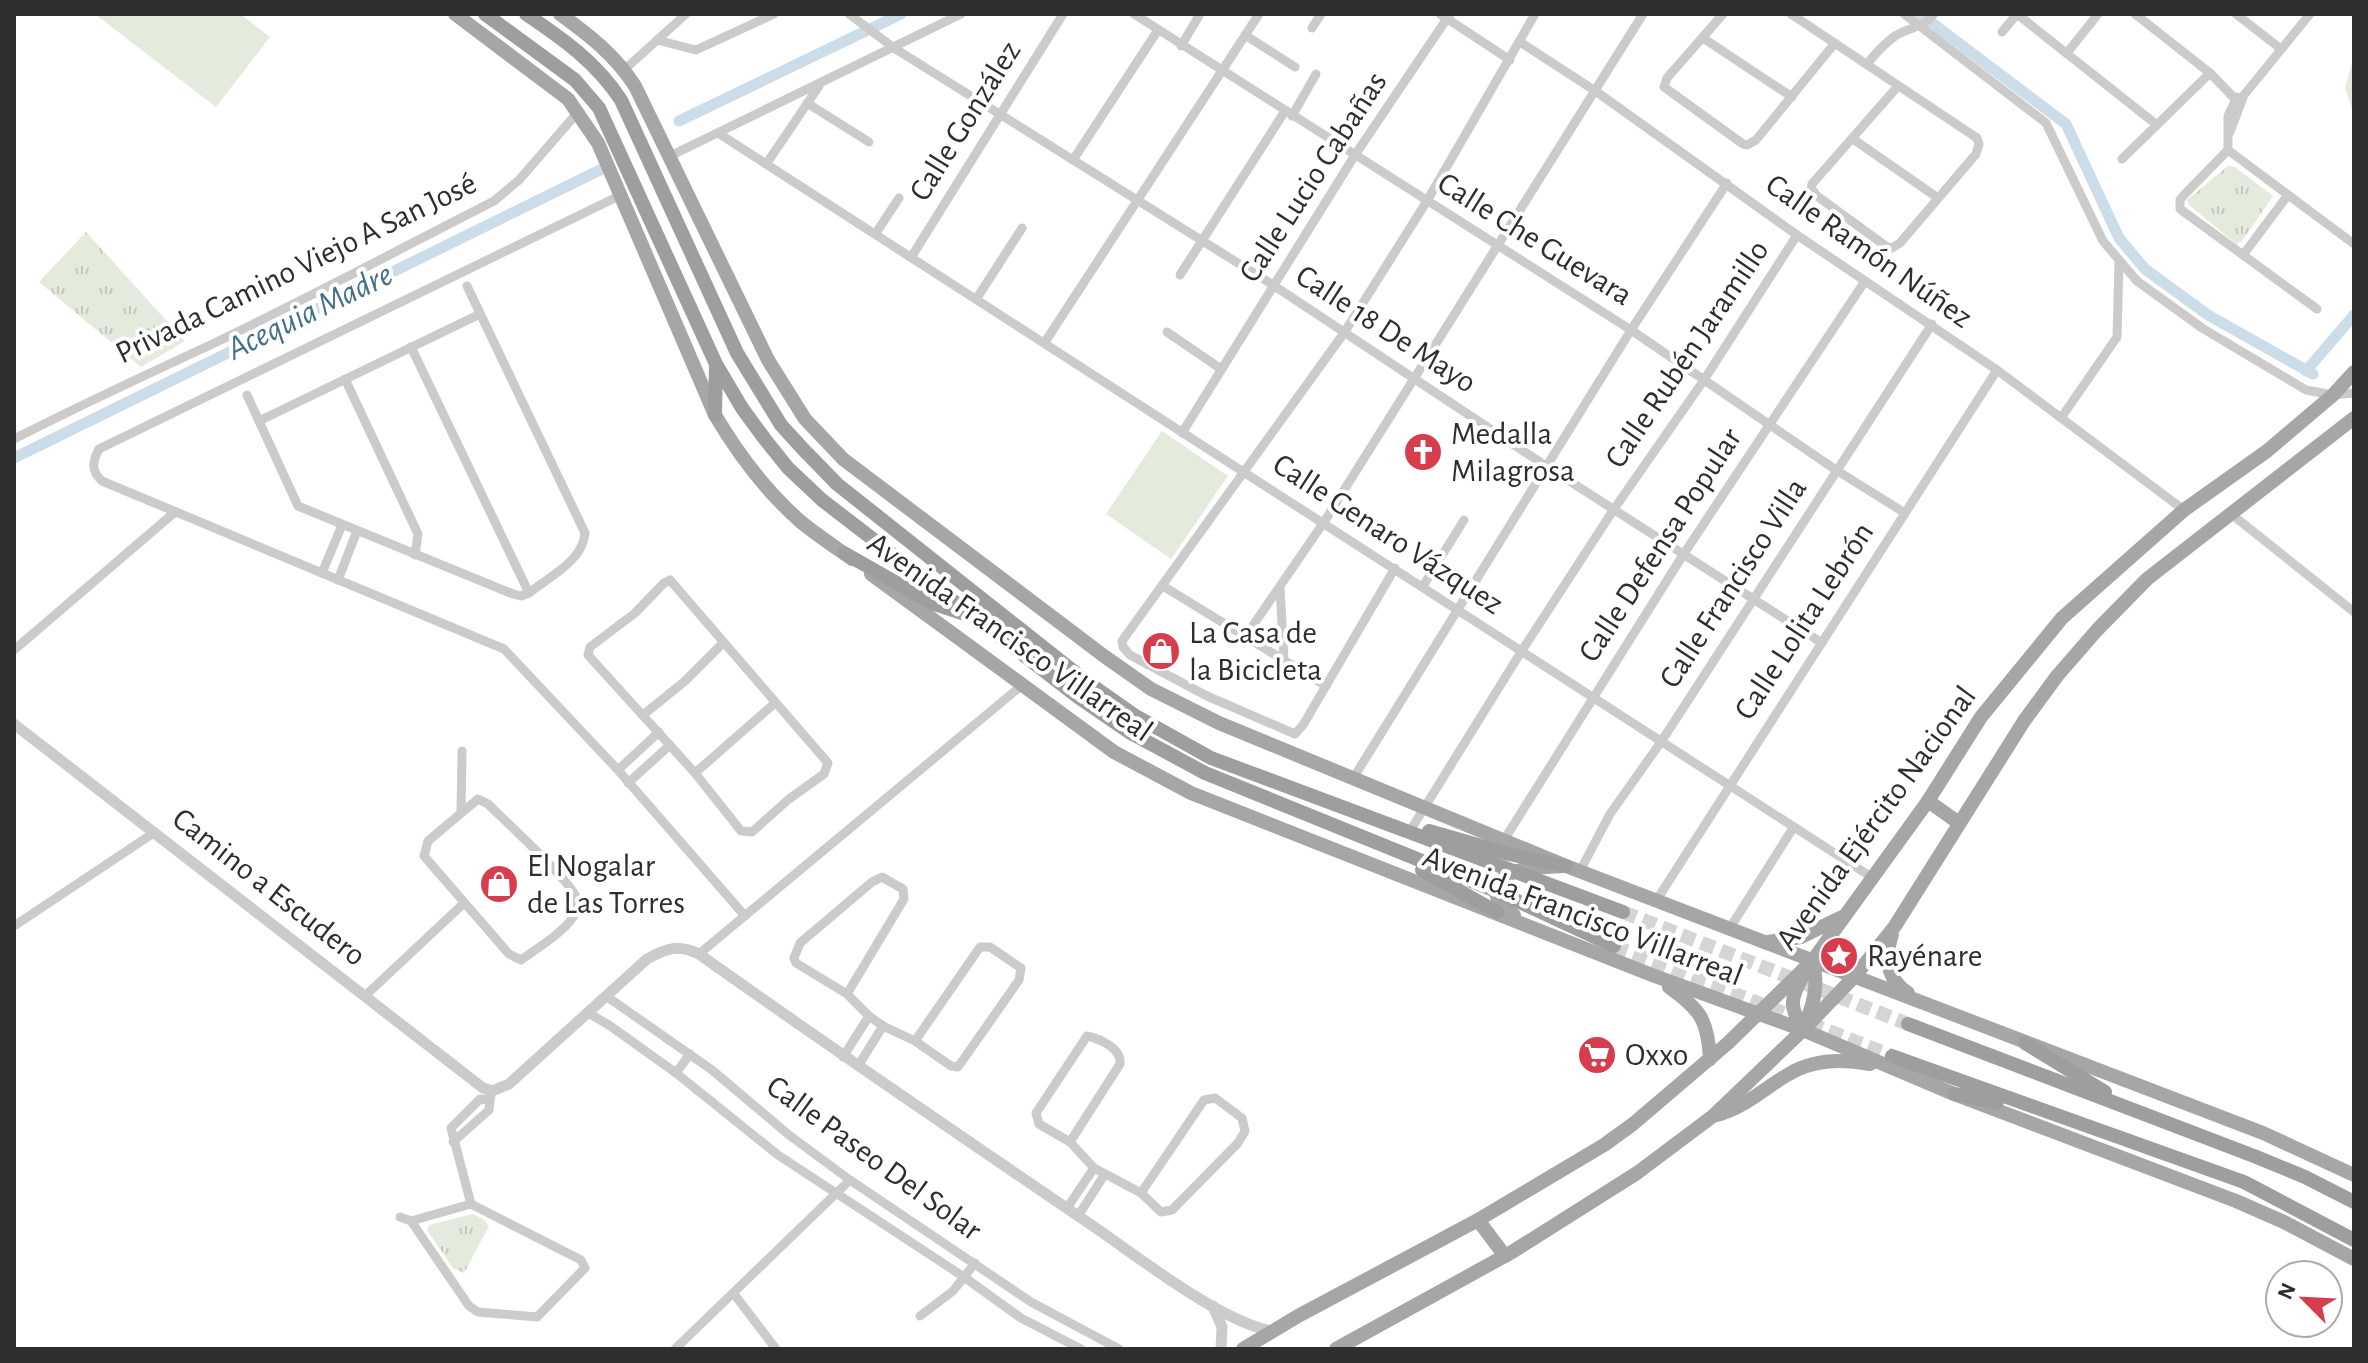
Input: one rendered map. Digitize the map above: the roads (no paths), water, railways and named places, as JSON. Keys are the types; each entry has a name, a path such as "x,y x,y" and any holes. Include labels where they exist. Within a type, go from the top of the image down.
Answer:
{"highway":[{"name":"Avenida Francisco Villarreal","path":"485,14 575,80 599,108 716,364 742,408 788,468 822,500 1078,697 1129,732 1205,773 1496,891 1614,946"},
{"name":"Avenida Francisco Villarreal","path":"526,14 577,50 609,82 621,100 737,353 781,425 837,484 1087,682 1134,715 1211,758 1623,912"},
{"path":"715,415 716,364"},
{"path":"844,553 932,603 978,618"},
{"path":"1329,802 1509,854 1573,868"},
{"path":"1348,831 1497,912"},
{"path":"1908,1024 2279,1166 2354,1202"},
{"path":"2025,1043 2113,1096 2120,1105"},
{"name":"Avenida Francisco Villarreal","path":"1893,1062 2244,1182 2354,1240"},
{"path":"1954,1094 1993,1101 2136,1143"}],"main road":[{"name":"Avenida Francisco Villarreal","path":"455,14 551,84 578,112 598,143 715,415 747,464 800,521 1114,752 1191,793 1652,975 1893,1062 1954,1094 2248,1206 2354,1259"},
{"name":"Avenida Francisco Villarreal","path":"560,14 603,47 635,86 768,360 805,419 843,459 1151,689 1219,723 1573,868 2263,1133 2354,1175"},
{"name":"Avenida Ejército Nacional","path":"1243,1349 1478,1220 1604,1145 1710,1059 1813,960 1928,801 1981,717 2062,618 2184,510 2267,451 2333,395 2354,372"},
{"name":"Avenida Ejército Nacional","path":"1345,1347 1505,1256 1637,1173 1713,1116 1855,976 1895,926 2024,721 2057,676 2097,630 2147,579 2354,418"},
{"path":"1928,801 1959,823"},
{"path":"1532,928 1498,901 1496,891 1504,877 1513,872 1573,868"},
{"path":"1767,942 1801,937 1846,915"},
{"path":"1895,926 1888,948 1888,968 1898,987 1922,1001"},
{"path":"1803,1030 1815,1001 1817,979 1813,960"},
{"path":"1803,1030 1792,1010 1794,991 1813,960"},
{"path":"1652,975 1700,1013 1707,1031 1710,1059"},
{"path":"1713,1116 1745,1105 1804,1066 1835,1061 1893,1062"},
{"path":"1478,1220 1505,1256"}],"street":[{"path":"624,70 686,14"},
{"path":"657,40 696,50 774,14"},
{"name":"Calle 18 De Mayo","path":"849,14 894,48 1273,285 1546,466 1822,643"},
{"path":"668,157 961,14"},
{"name":"Calle González","path":"912,256 1063,14"},
{"name":"Calle Che Guevara","path":"1134,14 1631,330 1836,470 1905,513"},
{"path":"1181,46 1200,14"},
{"path":"1045,342 1259,14"},
{"path":"1312,28 1321,14"},
{"path":"1395,568 1300,731 1289,733 1207,696 1130,655 1123,647 1122,641 1344,333 1427,201 1535,14"},
{"path":"1245,637 1324,522 1643,14"},
{"path":"1723,14 1667,78 1664,87 1743,144 1756,140 1835,43"},
{"path":"1791,14 1977,138 1976,154 1900,243 1892,248 1817,196 1811,188 1898,86"},
{"path":"1904,14 1928,20 2046,123 2094,223 2119,262 2137,281 2202,328 2306,390 2333,395 2354,393"},
{"path":"2002,32 2017,14 2157,125"},
{"path":"2067,53 2098,14"},
{"path":"2135,14 2239,99"},
{"path":"2236,14 2281,49"},
{"path":"2310,14 2239,99 2228,150 2184,195 2180,200 2180,209 2317,309"},
{"path":"1445,16 1510,60"},
{"name":"Calle Lucio Cabañas","path":"1182,433 1445,16"},
{"path":"1867,64 1894,37 1928,20"},
{"path":"1073,160 1158,30"},
{"path":"1245,35 1295,67"},
{"path":"1703,38 1792,97"},
{"name":"Calle Ramón Núñez","path":"1520,42 1594,90 1797,235 1932,324 2184,510"},
{"path":"2122,159 2210,73"},
{"path":"1180,275 1316,74"},
{"path":"767,163 821,83"},
{"path":"807,103 869,142"},
{"name":"Privada Camino Viejo A San José","path":"14,439 118,386 289,306 494,201 519,180 578,112"},
{"name":"Calle Genaro Vázquez","path":"718,133 1873,878"},
{"path":"1853,139 1938,198"},
{"path":"2228,150 2354,244"},
{"path":"1354,777 1631,330 1727,183"},
{"path":"621,195 99,449 93,466 95,475 102,481 504,649 618,770 745,916"},
{"path":"2243,255 2288,195"},
{"path":"876,233 899,198"},
{"path":"977,298 1022,228"},
{"name":"Calle Rubén Jaramillo","path":"1413,826 1521,652 1614,509 1704,380 1797,235"},
{"path":"2061,418 2117,337 2119,262"},
{"name":"Calle Defensa Popular","path":"1504,840 1683,555 1865,281"},
{"path":"247,395 298,506 513,594 521,596 529,593 578,554 584,544 585,533 467,286"},
{"path":"259,421 480,314"},
{"name":"Calle Francisco Villa","path":"1573,868 1661,742 1932,324"},
{"path":"1167,332 1221,369"},
{"path":"411,347 529,593"},
{"name":"Calle Lolita Lebrón","path":"1656,901 1997,370"},
{"path":"345,379 418,534 415,555"},
{"path":"14,650 175,512"},
{"path":"2230,513 2354,612"},
{"path":"1423,586 1464,520"},
{"path":"322,573 342,525"},
{"path":"338,580 357,531"},
{"path":"670,580 775,703 828,763 824,774 747,834 737,827 659,732 589,659 590,647 625,622 670,580"},
{"path":"1163,586 1326,686"},
{"path":"1280,588 1284,660"},
{"path":"643,715 685,681 723,643"},
{"path":"699,954 1021,686"},
{"path":"695,773 775,703"},
{"name":"Camino a Escudero","path":"14,724 366,995 490,1095"},
{"path":"618,770 659,732"},
{"path":"628,783 670,745"},
{"path":"461,813 462,751"},
{"path":"478,799 485,800 576,897 578,906 574,916 549,941 518,960 429,864 424,850 428,841 461,813 478,799"},
{"path":"1730,928 1793,828"},
{"path":"14,926 155,832"},
{"path":"847,994 904,899 903,889 882,877 800,943 795,952 796,963 847,994 883,1026 915,1041 951,1066 958,1067 1019,980 1021,968 990,947 980,947 915,1041"},
{"path":"366,995 463,904"},
{"path":"471,1204 453,1142 489,1110 490,1095 509,1084 647,959 666,948 684,947 699,954 843,1057 1213,1305 1245,1324 1272,1331"},
{"name":"Calle Paseo Del Solar","path":"606,996 690,1054 850,1180 1031,1302 1111,1347"},
{"name":"Calle Paseo Del Solar","path":"588,1013 676,1073 778,1155 1021,1318 1081,1349"},
{"path":"843,1057 869,1016"},
{"path":"858,1066 883,1026"},
{"path":"1070,1142 1121,1058 1118,1051 1091,1036 1085,1038 1036,1113 1039,1124 1070,1142 1094,1168 1141,1193 1161,1212 1172,1210 1238,1143 1245,1131 1242,1118 1215,1098 1204,1100 1141,1193"},
{"path":"676,1073 690,1054"},
{"path":"1067,1208 1094,1168"},
{"path":"1078,1216 1105,1174"},
{"path":"675,1349 850,1180"},
{"path":"400,1217 411,1221 469,1306 478,1312 537,1317 582,1273 585,1264 471,1204 411,1221"},
{"path":"920,1316 953,1291 975,1263"},
{"path":"734,1294 776,1349"},
{"path":"1213,1305 1222,1327 1221,1349"}],"waterway":[{"name":"Acequia Madre","path":"679,121 901,14"},
{"name":"Acequia Madre","path":"1920,14 2066,124 2119,238 2145,269 2208,315 2313,374"},
{"name":"Acequia Madre","path":"14,458 606,167"},
{"path":"2306,371 2354,315"}],"tunnel":[{"path":"1623,912 1908,1024"},
{"path":"1614,946 1892,1056"}],"place":[{"name":"Medalla Milagrosa","path":"1423,452"},
{"name":"La Casa de la Bicicleta","path":"1161,651"},
{"name":"El Nogalar de Las Torres","path":"499,884"},
{"name":"Rayénare","path":"1839,956"},
{"name":"Oxxo","path":"1597,1055"}]}
